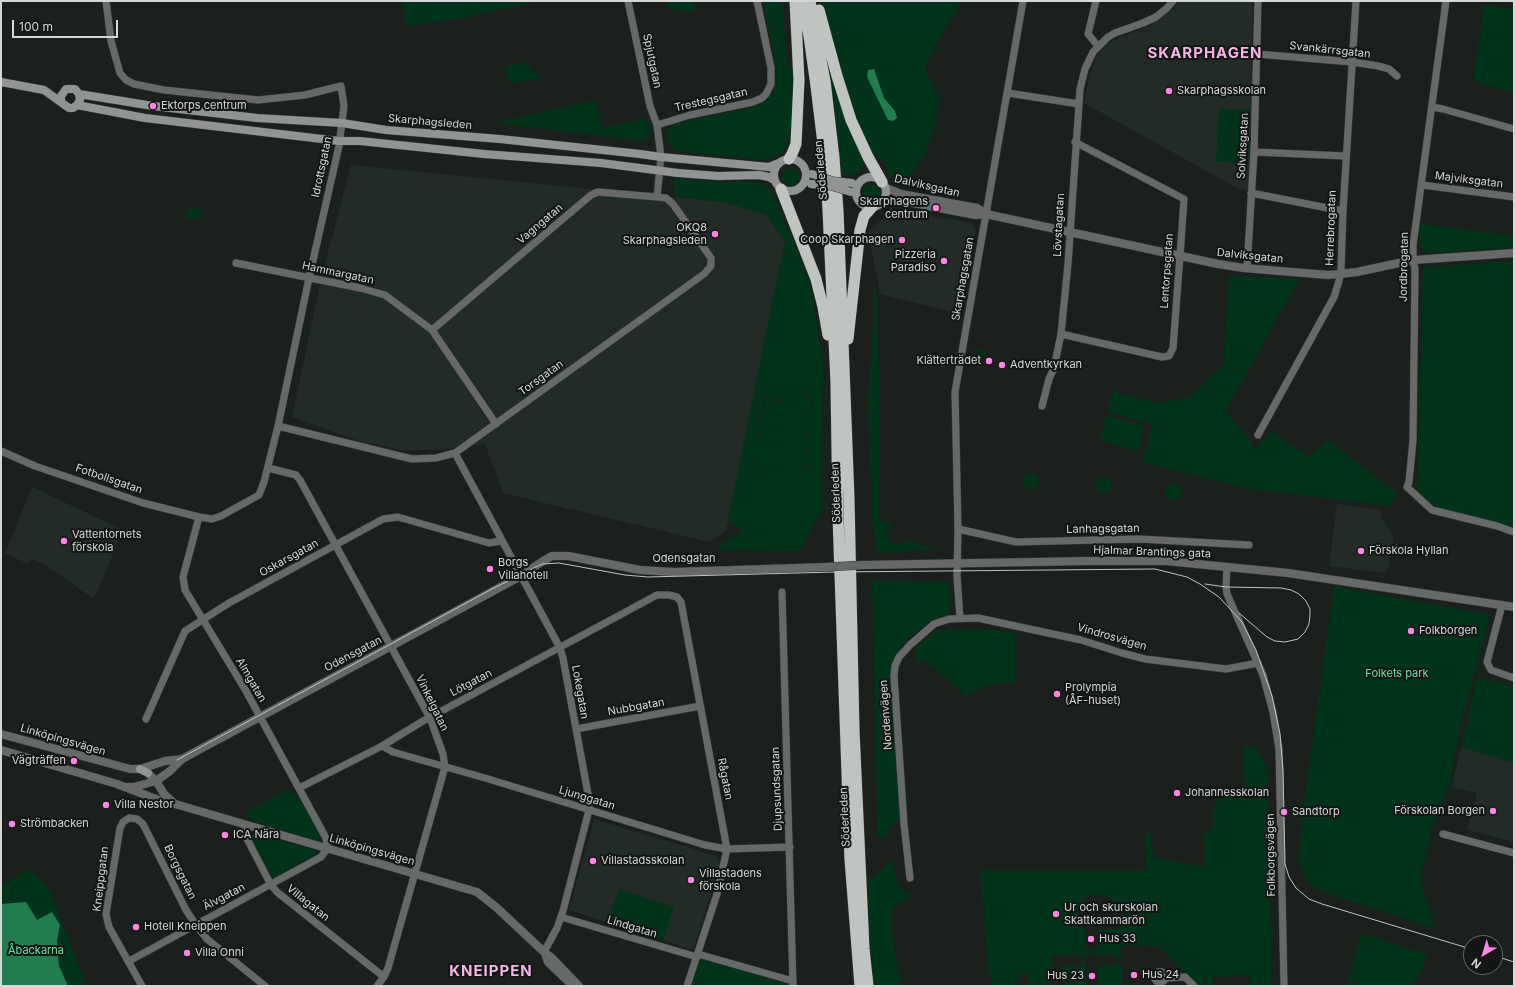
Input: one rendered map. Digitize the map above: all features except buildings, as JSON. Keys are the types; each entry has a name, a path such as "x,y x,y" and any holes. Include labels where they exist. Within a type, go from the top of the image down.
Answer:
{"highway":[{"path":"784,161 792,154 796,144 799,80 795,1"},
{"name":"Söderleden","path":"801,1 816,86 825,160 840,378 852,614 854,731 864,949 868,986"},
{"name":"Söderleden","path":"810,1 825,81 834,158 838,211 840,378 838,517 850,859 860,986"},
{"path":"816,1 851,120 868,157 884,185"},
{"path":"781,189 816,279 840,378"},
{"path":"840,378 860,230 864,216 872,207"}],"main road":[{"path":"1,82 44,90 63,91 72,88 77,91 80,100 73,108 68,108 61,101 44,90"},
{"path":"61,101 63,91"},
{"name":"Skarphagsleden","path":"79,94 213,114 342,123 386,130 500,139 660,157 769,167 784,161"},
{"path":"77,105 145,118 339,141 360,141 491,155 601,163 660,171 718,176 759,175 769,177 774,180 781,189 790,192 811,184 831,186 851,192 862,204 872,207 878,206 883,202 886,194 884,185 876,178 870,178 852,183 833,181 812,174 799,162 784,161 775,168 774,180"},
{"path":"801,187 806,179 804,168"},
{"path":"858,199 858,186 861,181"}],"street":[{"name":"Idrottsgatan","path":"106,1 111,41 120,73 126,80 134,84 164,90 258,100 305,95 341,86 344,106 339,141 278,426 262,492 260,495 221,516 212,519"},
{"name":"Spjutgatan","path":"628,1 650,106 657,125"},
{"name":"Trestegsgatan","path":"657,125 753,102 762,98 766,94 771,84 771,68 757,1"},
{"name":"Skarphagsgatan","path":"957,563 958,529 955,392 1023,1"},
{"path":"1096,1 1088,34 1098,46"},
{"name":"Lövstagatan","path":"1042,406 1049,379 1054,368 1061,334 1070,231 1078,104 1085,69 1093,52 1098,46 1115,33 1143,24 1156,17 1167,8 1172,1"},
{"name":"Solviksgatan","path":"1247,268 1254,152 1258,1"},
{"name":"Herrebrogatan","path":"1258,435 1334,297 1340,274 1342,211 1356,1"},
{"name":"Jordbrogatan","path":"1446,1 1413,245 1413,440 1409,482 1407,487 1432,510 1497,526 1514,532"},
{"name":"Svankärrsgatan","path":"1257,54 1352,62 1389,69 1397,76"},
{"path":"1008,93 1078,104"},
{"path":"1432,107 1514,128"},
{"path":"657,125 660,157 657,197"},
{"name":"Lentorpsgatan","path":"1061,334 1162,357 1169,356 1173,348 1180,256 1184,199 1075,142"},
{"path":"1254,152 1346,156"},
{"name":"Dalviksgatan","path":"884,185 901,194 977,208 986,214"},
{"name":"Majviksgatan","path":"1422,185 1514,197"},
{"name":"Vagngatan","path":"432,330 591,195 598,192 657,197"},
{"path":"1251,193 1342,211"},
{"name":"Torsgatan","path":"278,426 412,459 436,458 455,453 704,274 711,266 712,258 673,204 666,198 657,197"},
{"name":"Dalviksgatan","path":"883,202 897,200 976,215 986,214 1218,264 1247,268 1340,274 1357,272 1413,260 1514,253"},
{"name":"Hammargatan","path":"236,263 360,288 385,295 432,330 496,424"},
{"name":"Fotbollsgatan","path":"1,451 36,466 143,503 212,519"},
{"name":"Lokegatan","path":"455,453 501,541 560,648 588,794 589,810 561,917 552,939 544,952"},
{"name":"Vinkelgatan","path":"268,468 296,475 310,496 430,718 443,754 445,767 388,968 384,977 376,986"},
{"name":"Almgatan","path":"199,517 186,565 183,582 185,590 204,619 299,788 326,838 327,849"},
{"name":"Oskarsgatan","path":"146,719 185,631 229,603 384,519 398,517 489,543 501,541"},
{"name":"Lanhagsgatan","path":"958,529 1016,542 1139,539 1249,545"},
{"name":"Odensgatan","path":"124,787 134,787 156,781 170,771 182,759 521,576 535,567 555,562 582,559 640,570 674,572 787,568"},
{"name":"Hjalmar Brantings gata","path":"787,568 957,563 1146,561 1288,573 1359,582 1514,607"},
{"path":"957,563 960,618"},
{"name":"Folkborgsvägen","path":"1227,567 1226,590 1228,600 1258,663 1273,712 1280,758 1284,986"},
{"name":"Djupsundsgatan","path":"782,592 793,984"},
{"name":"Rågatan","path":"654,596 670,595 677,597 681,602 726,849 717,894 687,986"},
{"name":"Lötgatan","path":"299,788 382,746 430,718 654,596"},
{"path":"1502,605 1487,662 1491,670 1514,678"},
{"name":"Vindrosvägen","path":"960,618 984,619 1070,637 1145,659 1226,669 1258,663"},
{"name":"Nordenvägen","path":"910,878 904,824 898,742 894,676 895,666 910,645 934,624 960,618"},
{"name":"Nubbgatan","path":"576,729 700,706"},
{"name":"Linköpingsvägen","path":"1,734 121,767 144,771 156,781 164,794 175,804"},
{"name":"Ljunggatan","path":"382,746 393,752 705,845 726,849 790,847"},
{"name":"Linköpingsvägen","path":"1,750 124,787 158,801 175,804 477,892 496,907 544,952 556,961 579,986"},
{"name":"Odensgatan","path":"144,771 165,762 182,759"},
{"name":"Borgsgatan","path":"130,818 137,819 143,824 186,910 207,939 265,986"},
{"name":"Kneippgatan","path":"130,818 123,822 120,828 106,914 109,927 142,986"},
{"name":"Villagatan","path":"246,825 245,834 271,885 277,892 384,977"},
{"path":"1443,834 1514,853"},
{"name":"Älvgatan","path":"129,962 271,885 321,856 327,849"},
{"name":"Lindgatan","path":"561,917 793,984"},
{"name":"Linköpingsvägen","path":"544,952 548,962 573,986"},
{"path":"1165,978 1184,976 1194,986"}],"shaded area":[{"name":"Skarphagsskolan","path":"1178,1 1253,1 1251,66 1254,108 1248,191 1235,187 1084,103 1089,78 1096,57 1105,46 1119,37 1140,30 1157,21 1173,9"},
{"path":"874,69 884,98 895,111 897,118 893,121 888,120 867,77 868,70"},
{"path":"351,165 724,202 767,215 785,241 726,531 709,542 503,493 485,444 439,450 404,451 377,444 368,444 292,417 321,279"},
{"name":"Skarphagens centrum","path":"900,207 911,212 971,223 975,229 961,314 880,294 868,232 890,211"},
{"name":"Vattentornets förskola","path":"32,487 123,530 94,599 44,564 30,559 28,564 5,553"},
{"name":"Förskola Hyllan","path":"1337,504 1381,510 1381,518 1394,536 1388,569 1384,573 1329,566"},
{"name":"Förskolan Borgen","path":"1461,747 1514,763 1514,842 1467,830 1477,793 1452,787"},
{"path":"594,819 717,856 720,865 693,950 569,910"},
{"name":"Åbackarna","path":"26,902 37,920 52,912 60,925 57,941 59,966 68,986 1,986 1,904"}],"green space":[{"path":"401,1 539,1 463,18 406,26"},
{"path":"669,1 693,1 693,13 667,7"},
{"path":"763,1 782,1 787,63 782,68 788,64 794,69 790,137 785,147 779,155 764,160 675,151 667,140 668,130 675,123 754,107 767,100 773,92 776,81 776,69 778,69 776,68"},
{"path":"822,1 961,1 928,60 926,71 939,100 935,124 926,151 903,186 897,183 889,173 884,161 872,154 859,125 844,82","holes":["874,69 884,98 895,111 888,120"]},
{"path":"1484,5 1514,9 1514,93 1473,81"},
{"path":"525,62 540,78 512,83 508,80 505,67"},
{"path":"827,73 831,73 844,114 865,164 859,171 852,175 841,175"},
{"path":"595,100 602,128 647,118 650,135 646,141 494,123"},
{"path":"1219,109 1250,110 1248,163 1216,161"},
{"path":"791,168 797,171 800,177 797,183 791,186 785,183 782,177 785,171"},
{"path":"673,178 727,182 759,181 770,190 794,241 810,283 823,363 821,474 805,465 813,400 796,386 812,401 804,466 821,475 821,511 800,551 718,550 722,543 743,531 728,520 785,241 767,215 724,202 678,197 675,194","holes":["764,398 785,400 783,402 765,399 745,515"]},
{"path":"872,184 878,187 881,193 878,199 872,202 866,199 863,193 866,187"},
{"path":"200,208 202,217 187,220 185,210"},
{"path":"1424,224 1514,236 1514,248 1431,253 1426,252 1420,247 1419,242 1420,226"},
{"path":"1514,261 1514,529 1437,507 1417,492 1423,267"},
{"path":"1229,275 1299,279 1225,412 1249,438 1256,451 1269,430 1309,457 1327,439 1387,486 1397,492 1391,506 1245,488 1142,462 1152,424 1107,412 1112,391 1157,403 1189,397 1223,365"},
{"path":"873,285 877,297 879,368 879,517 885,522 894,524 887,532 889,542 895,545 906,540 934,549 877,553 872,517 868,403 873,324"},
{"path":"977,349 986,351 985,356 981,355 980,358 978,358 976,366 968,365 970,354 976,355"},
{"path":"1106,415 1144,426 1138,451 1100,440"},
{"path":"1031,473 1038,478 1039,481 1034,488 1031,489 1024,484 1023,481 1028,474"},
{"path":"1104,477 1111,482 1112,485 1107,492 1104,493 1097,488 1096,485 1101,478"},
{"path":"1173,484 1180,489 1181,492 1176,499 1173,500 1166,495 1165,492 1170,485"},
{"path":"870,580 946,582 949,588 950,616 942,616 930,621 904,642 891,668 899,821 891,825 885,838 878,836 872,588"},
{"name":"Folkets park","path":"1334,586 1490,615 1460,727 1450,782 1434,821 1420,879 1435,929 1337,897 1313,887 1307,880 1298,861 1304,803"},
{"path":"948,629 999,630 1015,633 1016,682 985,685 967,697 926,661 915,663 915,648 933,633"},
{"path":"1477,677 1514,687 1514,763 1461,747"},
{"path":"1255,746 1266,766 1267,774 1272,986 1250,986 1249,975 1217,977 1213,975 1213,986 1198,986 1159,946 1122,945 1121,958 1116,958 1116,954 1093,955 1093,949 1097,948 1097,929 1116,929 1132,920 1109,897 1087,895 1077,914 1083,928 1085,928 1086,949 1090,949 1090,955 1086,955 1086,959 1081,959 1081,955 1051,955 1052,986 1028,986 1028,974 1017,975 1017,986 993,986 988,969 980,870 1146,870 1145,834 1151,833 1153,858 1204,866 1204,835 1213,826 1212,814 1219,796 1245,795 1243,747"},
{"path":"289,789 292,796 299,796 321,837 320,840 317,841 253,821 245,813"},
{"path":"251,832 315,850 317,852 315,855 273,877 250,836"},
{"path":"892,860 899,886 905,893 914,893 892,909 892,935 901,986 874,986 869,937 867,882"},
{"name":"Åbackarna","path":"28,869 49,888 86,986 1,986 1,886"},
{"path":"619,889 674,907 663,940 608,922"},
{"path":"1361,933 1428,955 1413,986 1347,986"},
{"path":"700,958 790,984 790,986 692,986"},
{"path":"1081,961 1086,961 1084,965 1086,966 1087,986 1063,986 1062,966 1081,966"},
{"path":"1117,961 1119,961 1119,965 1122,965 1122,986 1098,986 1098,966 1116,965"}],"tram line":[{"path":"177,760 492,589 542,564 559,563 625,575 648,577 834,572 1155,569 1187,577 1219,597 1242,622 1256,650 1272,696 1280,734 1283,770 1285,864 1289,877 1296,888 1309,899 1322,904 1463,947"},
{"path":"1205,584 1226,587 1281,588 1291,590 1299,594 1306,601 1310,609 1309,624 1305,632 1298,639 1285,642 1275,641 1267,637 1239,613"},
{"path":"1503,959 1514,962"}],"place":[{"name":"Skarphagsskolan","path":"1169,91"},
{"name":"Ektorps centrum","path":"153,106"},
{"name":"Skarphagens centrum","path":"936,208"},
{"name":"OKQ8 Skarphagsleden","path":"715,234"},
{"name":"Coop Skarphagen","path":"902,240"},
{"name":"Pizzeria Paradiso","path":"944,261"},
{"name":"Klätterträdet","path":"989,361"},
{"name":"Adventkyrkan","path":"1002,365"},
{"name":"Vattentornets förskola","path":"64,541"},
{"name":"Förskola Hyllan","path":"1361,551"},
{"name":"Borgs Villahotell","path":"490,569"},
{"name":"Folkborgen","path":"1411,631"},
{"name":"Prolympia (ÅF-huset)","path":"1057,694"},
{"name":"Vägträffen","path":"74,761"},
{"name":"Johannesskolan","path":"1177,793"},
{"name":"Villa Nestor","path":"106,805"},
{"name":"Förskolan Borgen","path":"1493,811"},
{"name":"Sandtorp","path":"1284,812"},
{"name":"Strömbacken","path":"12,824"},
{"name":"ICA Nära","path":"225,835"},
{"name":"Villastadsskolan","path":"593,861"},
{"name":"Villastadens förskola","path":"691,880"},
{"name":"Ur och skurskolan Skattkammarön","path":"1056,914"},
{"name":"Hotell Kneippen","path":"136,927"},
{"name":"Hus 33","path":"1091,939"},
{"name":"Villa Onni","path":"187,953"},
{"name":"Hus 24","path":"1134,975"},
{"name":"Hus 23","path":"1092,976"}],"district":[{"name":"SKARPHAGEN","path":"1205,53"},
{"name":"KNEIPPEN","path":"491,971"}]}
